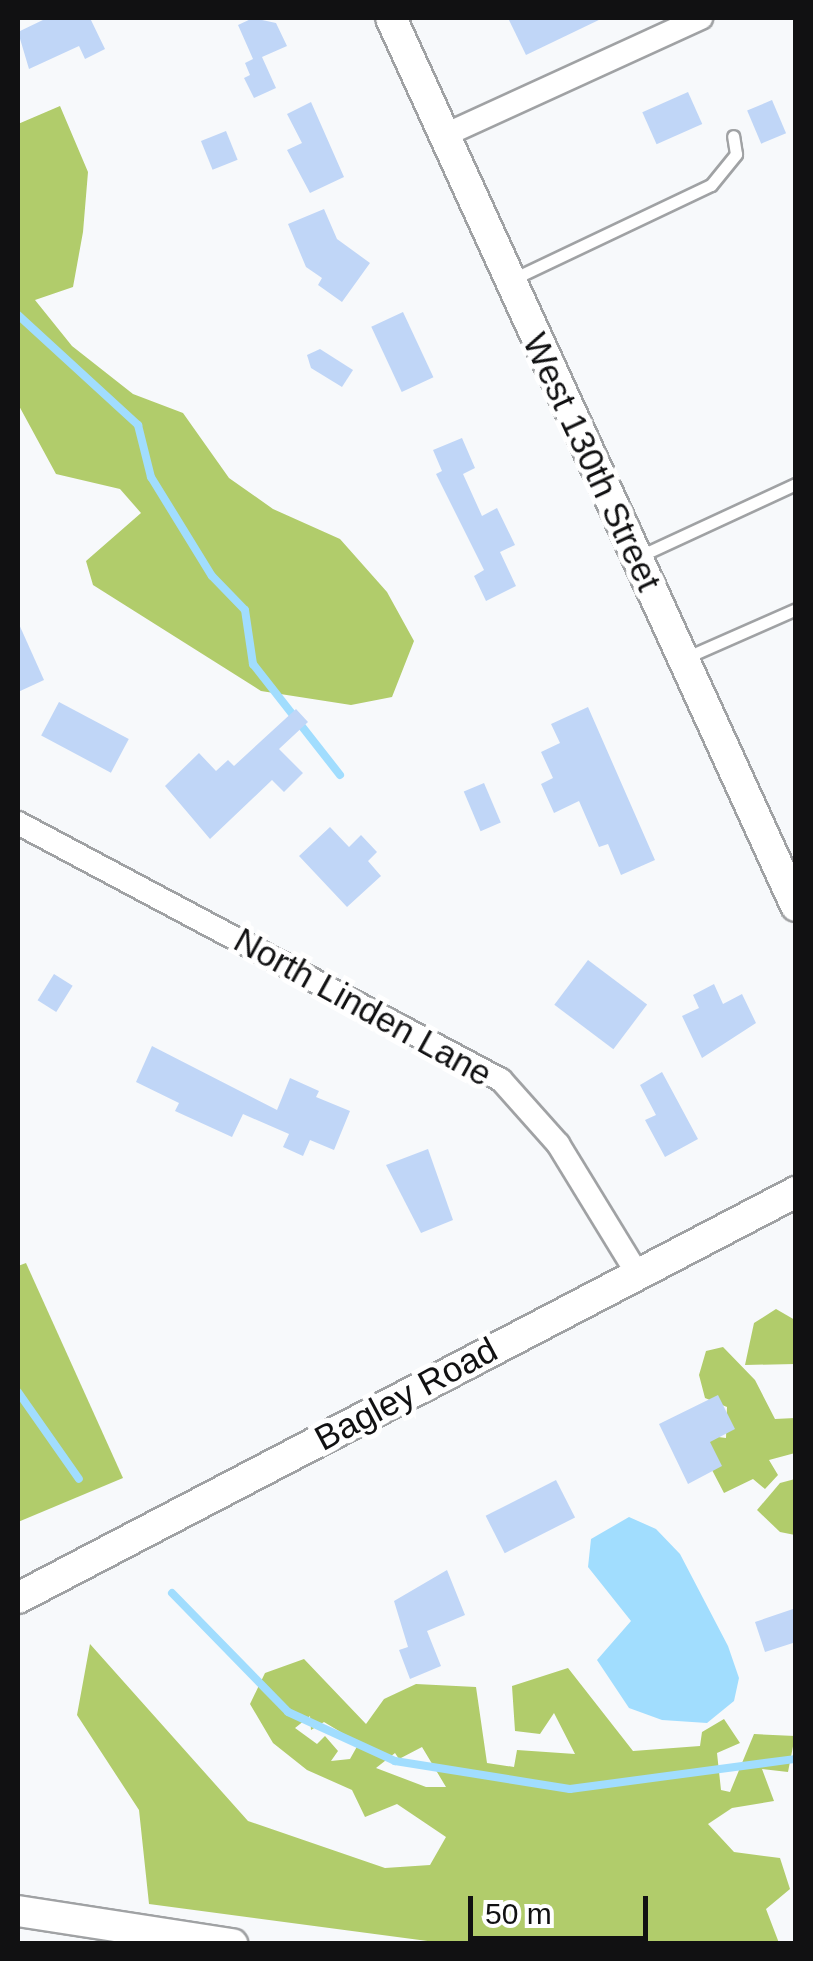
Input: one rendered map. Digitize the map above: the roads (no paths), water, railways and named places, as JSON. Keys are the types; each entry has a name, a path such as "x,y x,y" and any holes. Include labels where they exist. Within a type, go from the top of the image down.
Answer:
{"main road":[{"name":"West 130th Street","path":"391,18 796,906"},
{"name":"Bagley Road","path":"18,1598 796,1192"},
{"path":"18,1911 188,1941 232,1944"}],"street":[{"path":"443,136 701,18"},
{"name":"North Linden Lane","path":"18,822 500,1080 558,1144 636,1273"}],"lane":[{"path":"509,280 711,185 736,154 733,136"},
{"path":"636,558 796,484"},
{"path":"682,660 796,609"}],"water":[{"path":"629,1517 656,1529 680,1554 728,1646 739,1678 734,1701 707,1723 662,1720 629,1708 597,1660 631,1621 588,1567 591,1539"}],"waterway":[{"path":"18,315 138,425 151,477 212,576 245,610 253,664 340,775"},
{"path":"18,1392 79,1479"},
{"path":"172,1593 288,1712 395,1761 570,1789 796,1759"}]}
